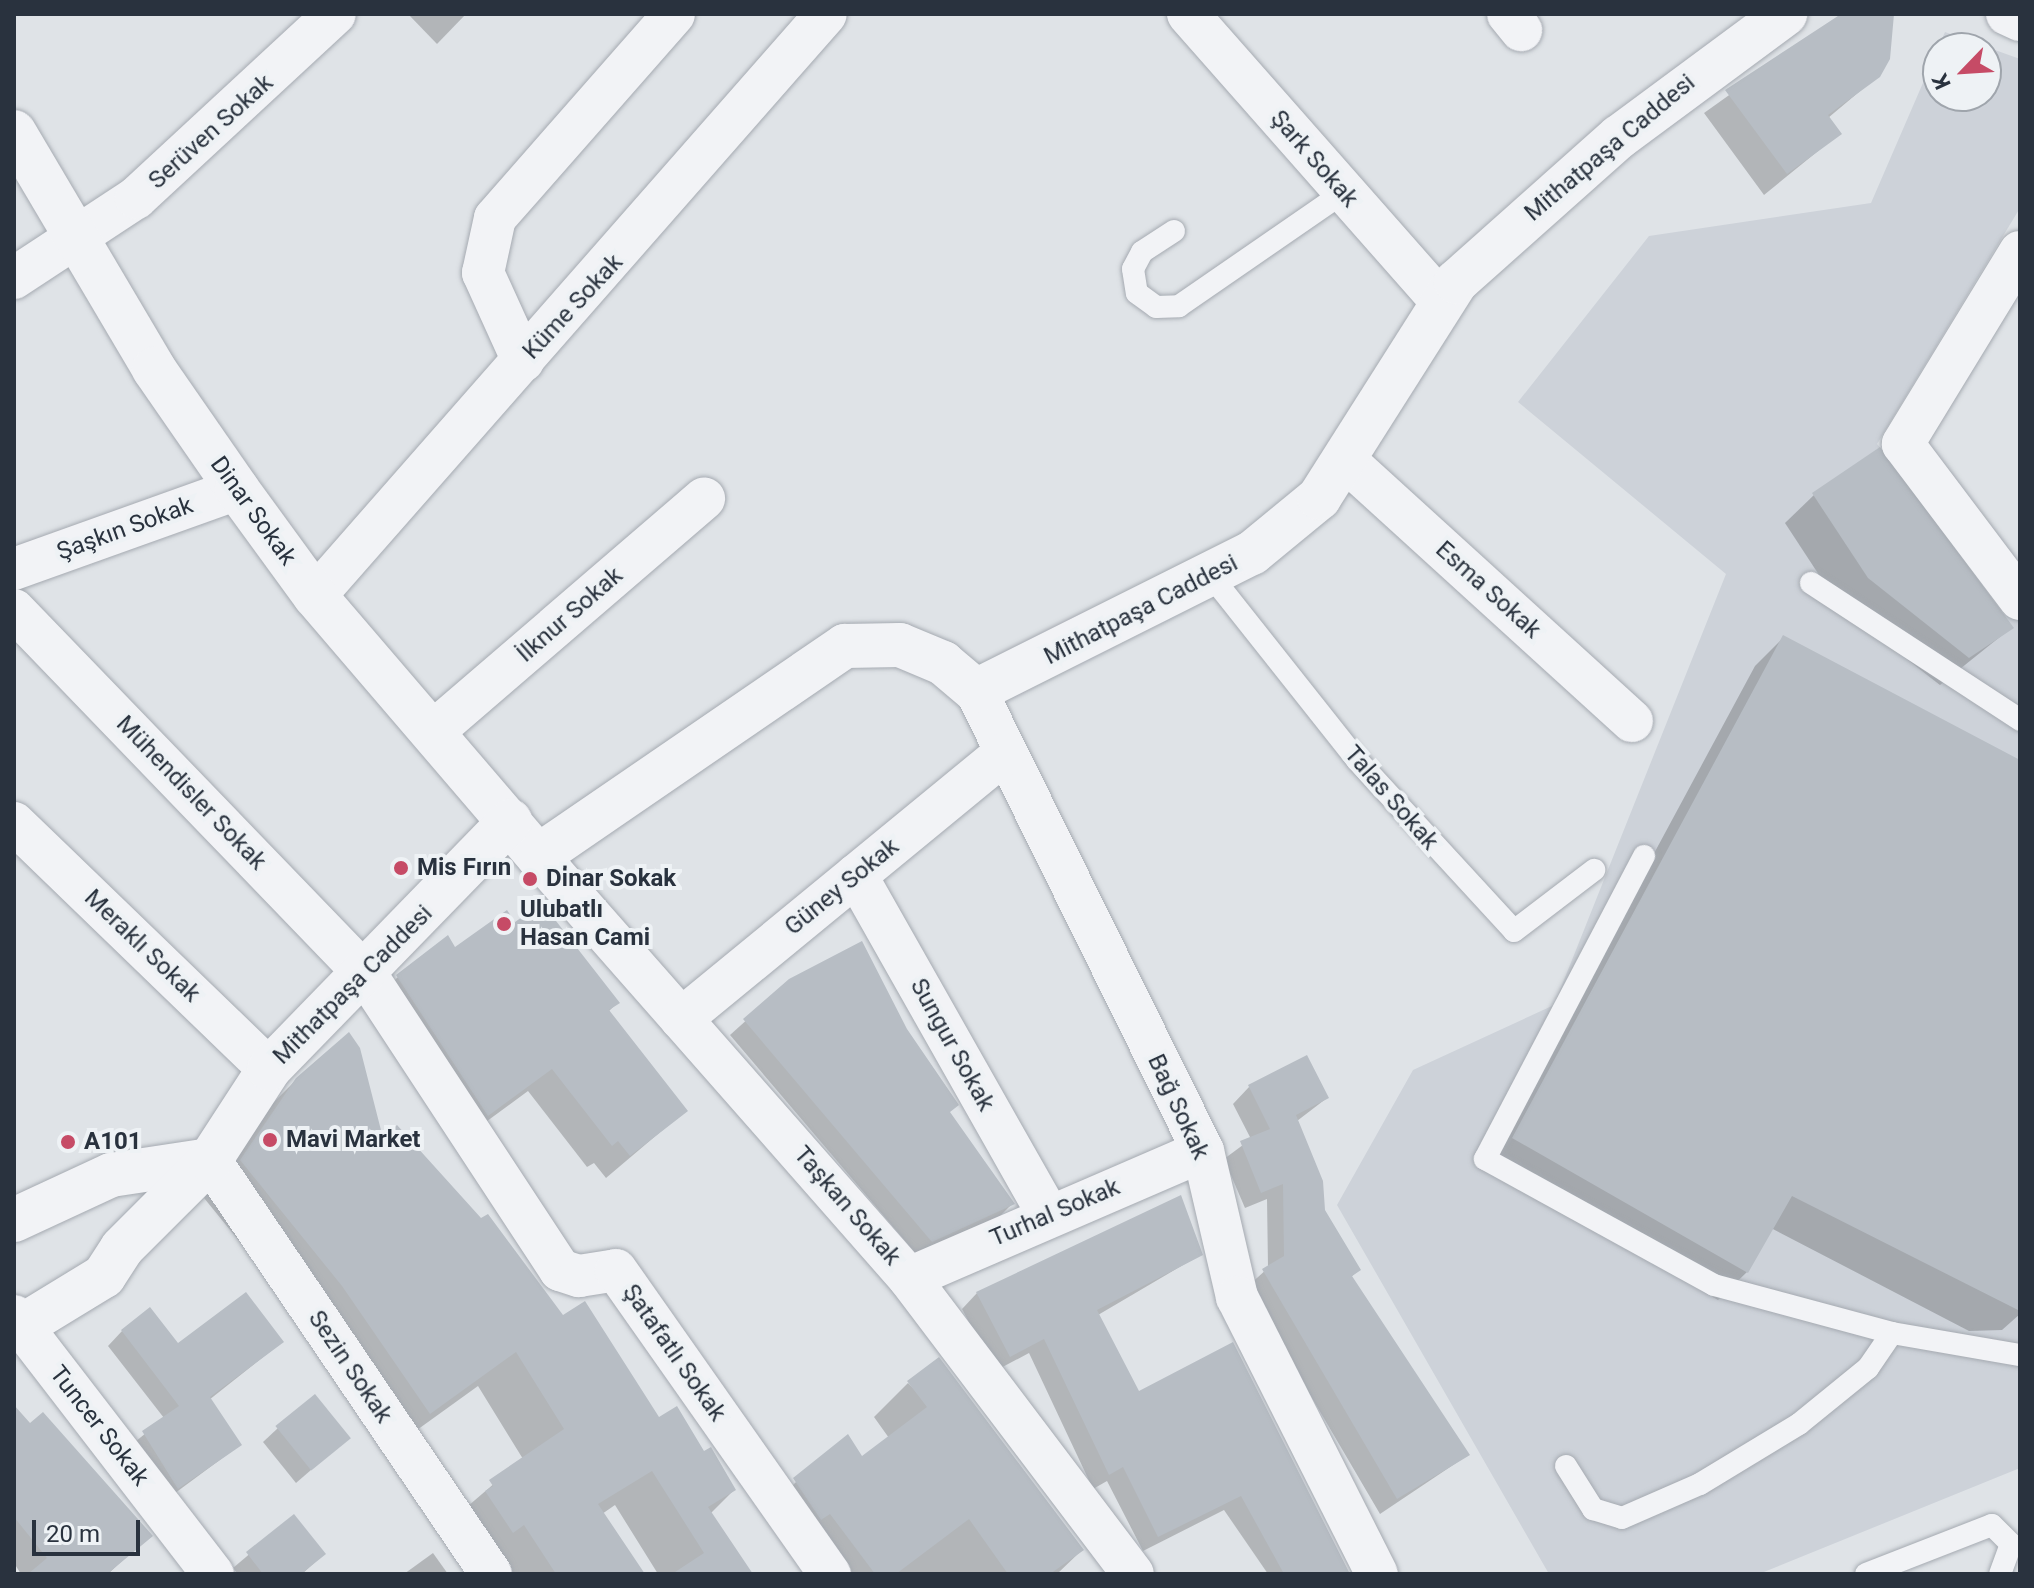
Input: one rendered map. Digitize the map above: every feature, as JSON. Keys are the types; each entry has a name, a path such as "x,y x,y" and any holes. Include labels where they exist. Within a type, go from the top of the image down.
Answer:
{"street":[{"name":"Serüven Sokak","path":"14,278 78,240 147,188 335,14"},
{"path":"523,361 483,273 495,218 674,14"},
{"name":"Küme Sokak","path":"315,596 826,14"},
{"name":"Şark Sokak","path":"1188,14 1442,302"},
{"name":"Mithatpaşa Caddesi","path":"976,691 1212,577 1319,498 1442,302 1619,137 1785,14"},
{"path":"2007,14 2020,20"},
{"name":"Dinar Sokak","path":"14,132 78,240 237,489 315,596 435,730 538,856"},
{"path":"2020,252 1903,444 2020,599"},
{"name":"Esma Sokak","path":"1345,460 1632,721"},
{"name":"Şaşkın Sokak","path":"14,569 237,489"},
{"name":"İlknur Sokak","path":"435,730 704,499"},
{"name":"Mühendisler Sokak","path":"14,610 367,976"},
{"path":"538,856 845,646 900,645 943,663 976,691"},
{"name":"Bağ Sokak","path":"976,691 1004,754 1203,1151 1237,1297 1377,1574"},
{"name":"Güney Sokak","path":"681,1019 1004,754"},
{"name":"Mithatpaşa Caddesi","path":"18,1321 104,1276 210,1160 269,1069 367,976 510,821"},
{"name":"Meraklı Sokak","path":"14,823 269,1069"},
{"name":"Taşkan Sokak","path":"538,856 909,1278 1133,1574"},
{"name":"Sungur Sokak","path":"856,875 1048,1214"},
{"name":"Şatafatlı Sokak","path":"367,976 560,1270 579,1276 616,1270 830,1574"},
{"name":"Turhal Sokak","path":"909,1278 1048,1214 1203,1151"},
{"path":"14,1220 111,1175 210,1160"},
{"name":"Sezin Sokak","path":"210,1160 491,1574"},
{"name":"Tuncer Sokak","path":"18,1321 213,1574"}],"lane":[{"path":"1174,231 1142,252 1133,269 1137,293 1156,307 1179,306 1343,193"},
{"name":"Talas Sokak","path":"1212,577 1357,760 1514,931 1594,870"},
{"path":"1811,583 2020,720"},
{"path":"1644,856 1485,1159 1714,1285 1892,1333 2020,1355"},
{"path":"1566,1466 1593,1509 1622,1518 1700,1484 1799,1424 1868,1368 1892,1333"},
{"path":"1866,1574 1992,1525 2011,1544 2000,1574"}],"shaded area":[{"path":"2002,53 2020,59 2020,208 1877,444 2020,606 2020,1468 1759,1574 1549,1574 1337,1205 1413,1070 1554,1005 1726,574 1518,402 1649,236 1871,203 1922,85 1922,112 2002,112"}],"building":[{"path":"1841,14 1894,14 1890,59 1880,77 1828,115 1842,134 1787,174 1725,90"},
{"path":"1880,447 2014,628 1969,658 1868,578 1812,493"},
{"path":"1783,635 2020,760 2020,1311 1792,1196 1748,1273 1512,1138"},
{"path":"542,903 620,1003 609,1010 688,1111 630,1156 618,1141 612,1146 552,1069 488,1116 396,975 448,935 455,947 507,910 515,922"},
{"path":"862,941 907,1029 959,1105 950,1112 1015,1204 932,1242 743,1019 789,979"},
{"path":"349,1032 360,1048 383,1138 397,1125 481,1218 488,1214 563,1315 585,1301 659,1417 677,1406 704,1451 711,1447 736,1490 708,1507 753,1574 672,1574 704,1553 652,1471 598,1504 645,1574 556,1574 524,1525 513,1533 485,1491 493,1486 489,1480 564,1429 516,1352 430,1414 342,1286 240,1160 296,1078"},
{"path":"1307,1055 1329,1098 1296,1115 1323,1181 1325,1210 1361,1270 1352,1276 1470,1455 1397,1499 1262,1269 1284,1256 1283,1184 1261,1193 1240,1141 1270,1129 1248,1085"},
{"path":"1181,1195 1203,1255 1097,1310 1139,1391 1233,1342 1350,1574 1284,1574 1241,1496 1158,1537 1123,1467 1109,1475 1044,1339 1010,1357 976,1292"},
{"path":"246,1292 284,1342 210,1397 242,1445 178,1489 142,1431 179,1406 121,1330 150,1307 178,1343"},
{"path":"939,1357 1084,1550 1050,1574 1008,1574 969,1519 896,1574 875,1574 830,1514 821,1520 793,1478 848,1434 862,1456 927,1407 907,1381"},
{"path":"315,1394 351,1438 311,1470 275,1426"},
{"path":"14,1405 30,1423 43,1412 153,1536 107,1574 28,1574 47,1558 14,1517"},
{"path":"294,1514 326,1554 301,1574 263,1574 246,1552"}],"place":[{"name":"Mis Fırın","path":"401,868"},
{"name":"Di̇nar Sokak","path":"530,879"},
{"name":"Ulubatlı Hasan Cami","path":"504,924"},
{"name":"Mavi Market","path":"270,1140"},
{"name":"A101","path":"68,1142"}]}
